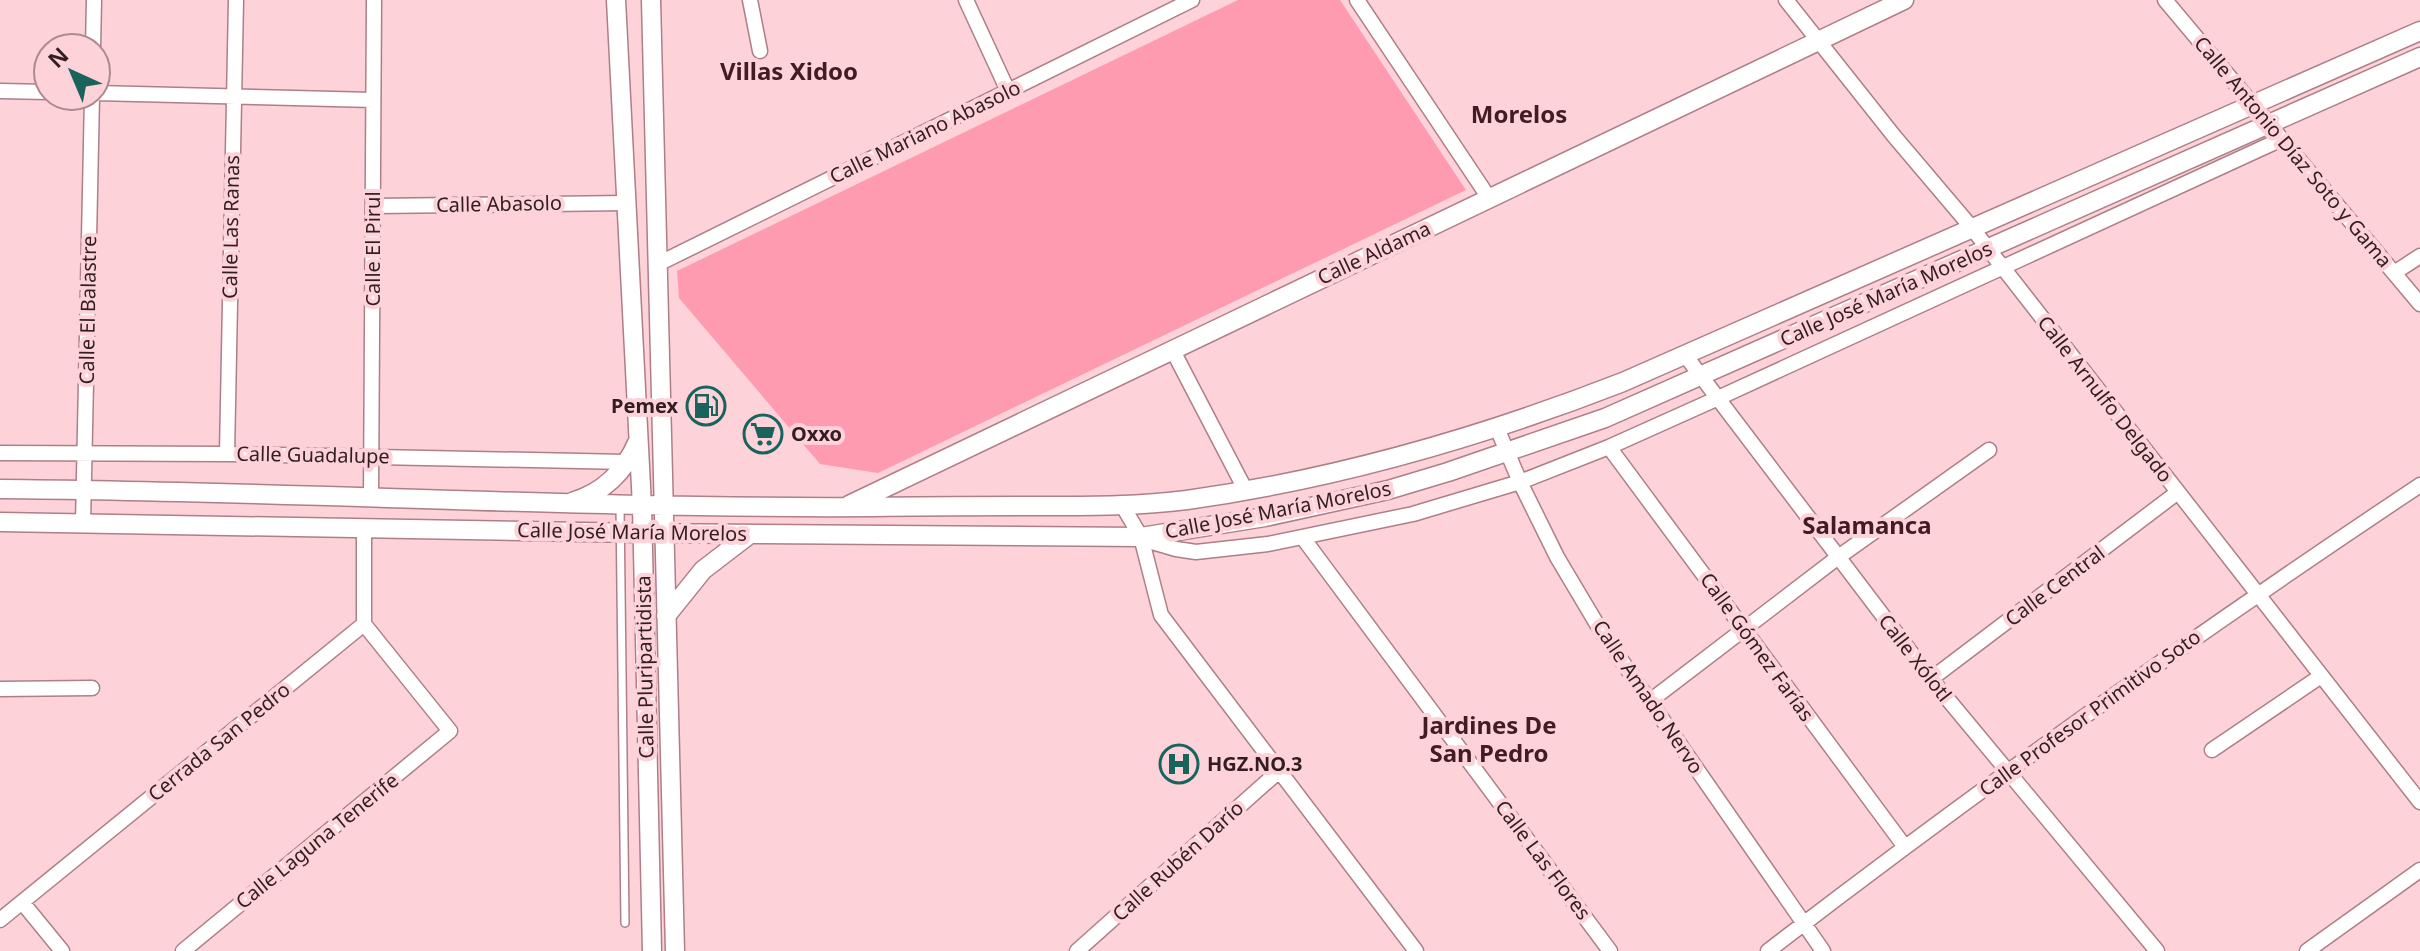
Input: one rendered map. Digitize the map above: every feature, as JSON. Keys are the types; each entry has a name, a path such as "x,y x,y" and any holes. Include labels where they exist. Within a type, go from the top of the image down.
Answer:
{"street":[{"path":"93,32 94,0"},
{"name":"Calle Las Ranas","path":"227,454 236,0"},
{"name":"Calle El Pirul","path":"371,498 374,0"},
{"name":"Calle Pluripartidista","path":"616,0 642,506 652,951"},
{"name":"Calle Pluripartidista","path":"651,0 675,951"},
{"path":"750,0 760,51"},
{"path":"966,0 1008,91"},
{"name":"Calle Mariano Abasolo","path":"658,264 1192,0"},
{"path":"1357,0 1489,198"},
{"name":"Calle Arnulfo Delgado","path":"1786,0 2003,267 2420,802"},
{"name":"Calle Aldama","path":"845,507 1904,0"},
{"name":"Calle Antonio Díaz Soto y Gama","path":"2165,0 2420,304"},
{"name":"Calle José María Morelos","path":"0,489 620,506 845,507 1122,505 1181,501 1246,491 1359,467 1497,428 1586,397 2420,31"},
{"name":"Calle José María Morelos","path":"0,522 1142,538 1203,528 1327,504 1403,485 1508,454 1605,418 2420,57"},
{"path":"0,91 32,92"},
{"path":"112,95 373,100"},
{"name":"Calle El Balastre","path":"83,524 94,112"},
{"path":"1142,538 1196,552 1303,538 1413,514 1520,482 1609,447 1716,399 2282,139"},
{"path":"2124,161 2142,203"},
{"name":"Calle Abasolo","path":"373,206 626,203"},
{"path":"2394,273 2420,256"},
{"path":"1902,287 1913,309"},
{"path":"1820,324 1831,346"},
{"path":"1172,349 1246,491"},
{"name":"Calle Xólotl","path":"1685,355 1931,679 2157,951"},
{"name":"Calle Amado Nervo","path":"1497,428 1557,557 1601,631 1823,951"},
{"path":"564,504 579,500 606,485 627,462 638,440"},
{"name":"Calle Gómez Farías","path":"1609,447 1905,847"},
{"path":"1650,701 1837,558 1989,450"},
{"name":"Calle Guadalupe","path":"0,453 627,462"},
{"name":"Calle Profesor Primitivo Soto","path":"1768,951 2006,772 2257,594 2420,485"},
{"name":"Calle Central","path":"1931,679 2178,492"},
{"path":"1122,505 1142,538 1161,615 1416,951"},
{"path":"364,528 364,624"},
{"path":"666,616 703,570 750,534"},
{"name":"Calle Las Flores","path":"1303,538 1610,951"},
{"name":"Calle Laguna Tenerife","path":"183,951 450,731 364,624"},
{"name":"Cerrada San Pedro","path":"0,920 364,624"},
{"path":"2212,750 2321,676"},
{"path":"0,689 92,688"},
{"name":"Calle Rubén Darío","path":"1077,951 1279,771"},
{"path":"2307,951 2420,870"},
{"path":"22,902 62,951"}],"lane":[{"path":"620,506 625,923"}],"shaded area":[{"path":"1238,0 1340,0 1466,190 878,473 820,464 679,298 677,271"}],"place":[{"name":"Pemex","path":"706,406"},
{"name":"Oxxo","path":"763,434"},
{"name":"HGZ.NO.3","path":"1179,764"}],"district":[{"name":"Villas Xidoo","path":"789,72"},
{"name":"Morelos","path":"1519,115"},
{"name":"Salamanca","path":"1867,526"},
{"name":"Jardines De San Pedro","path":"1489,740"}]}
